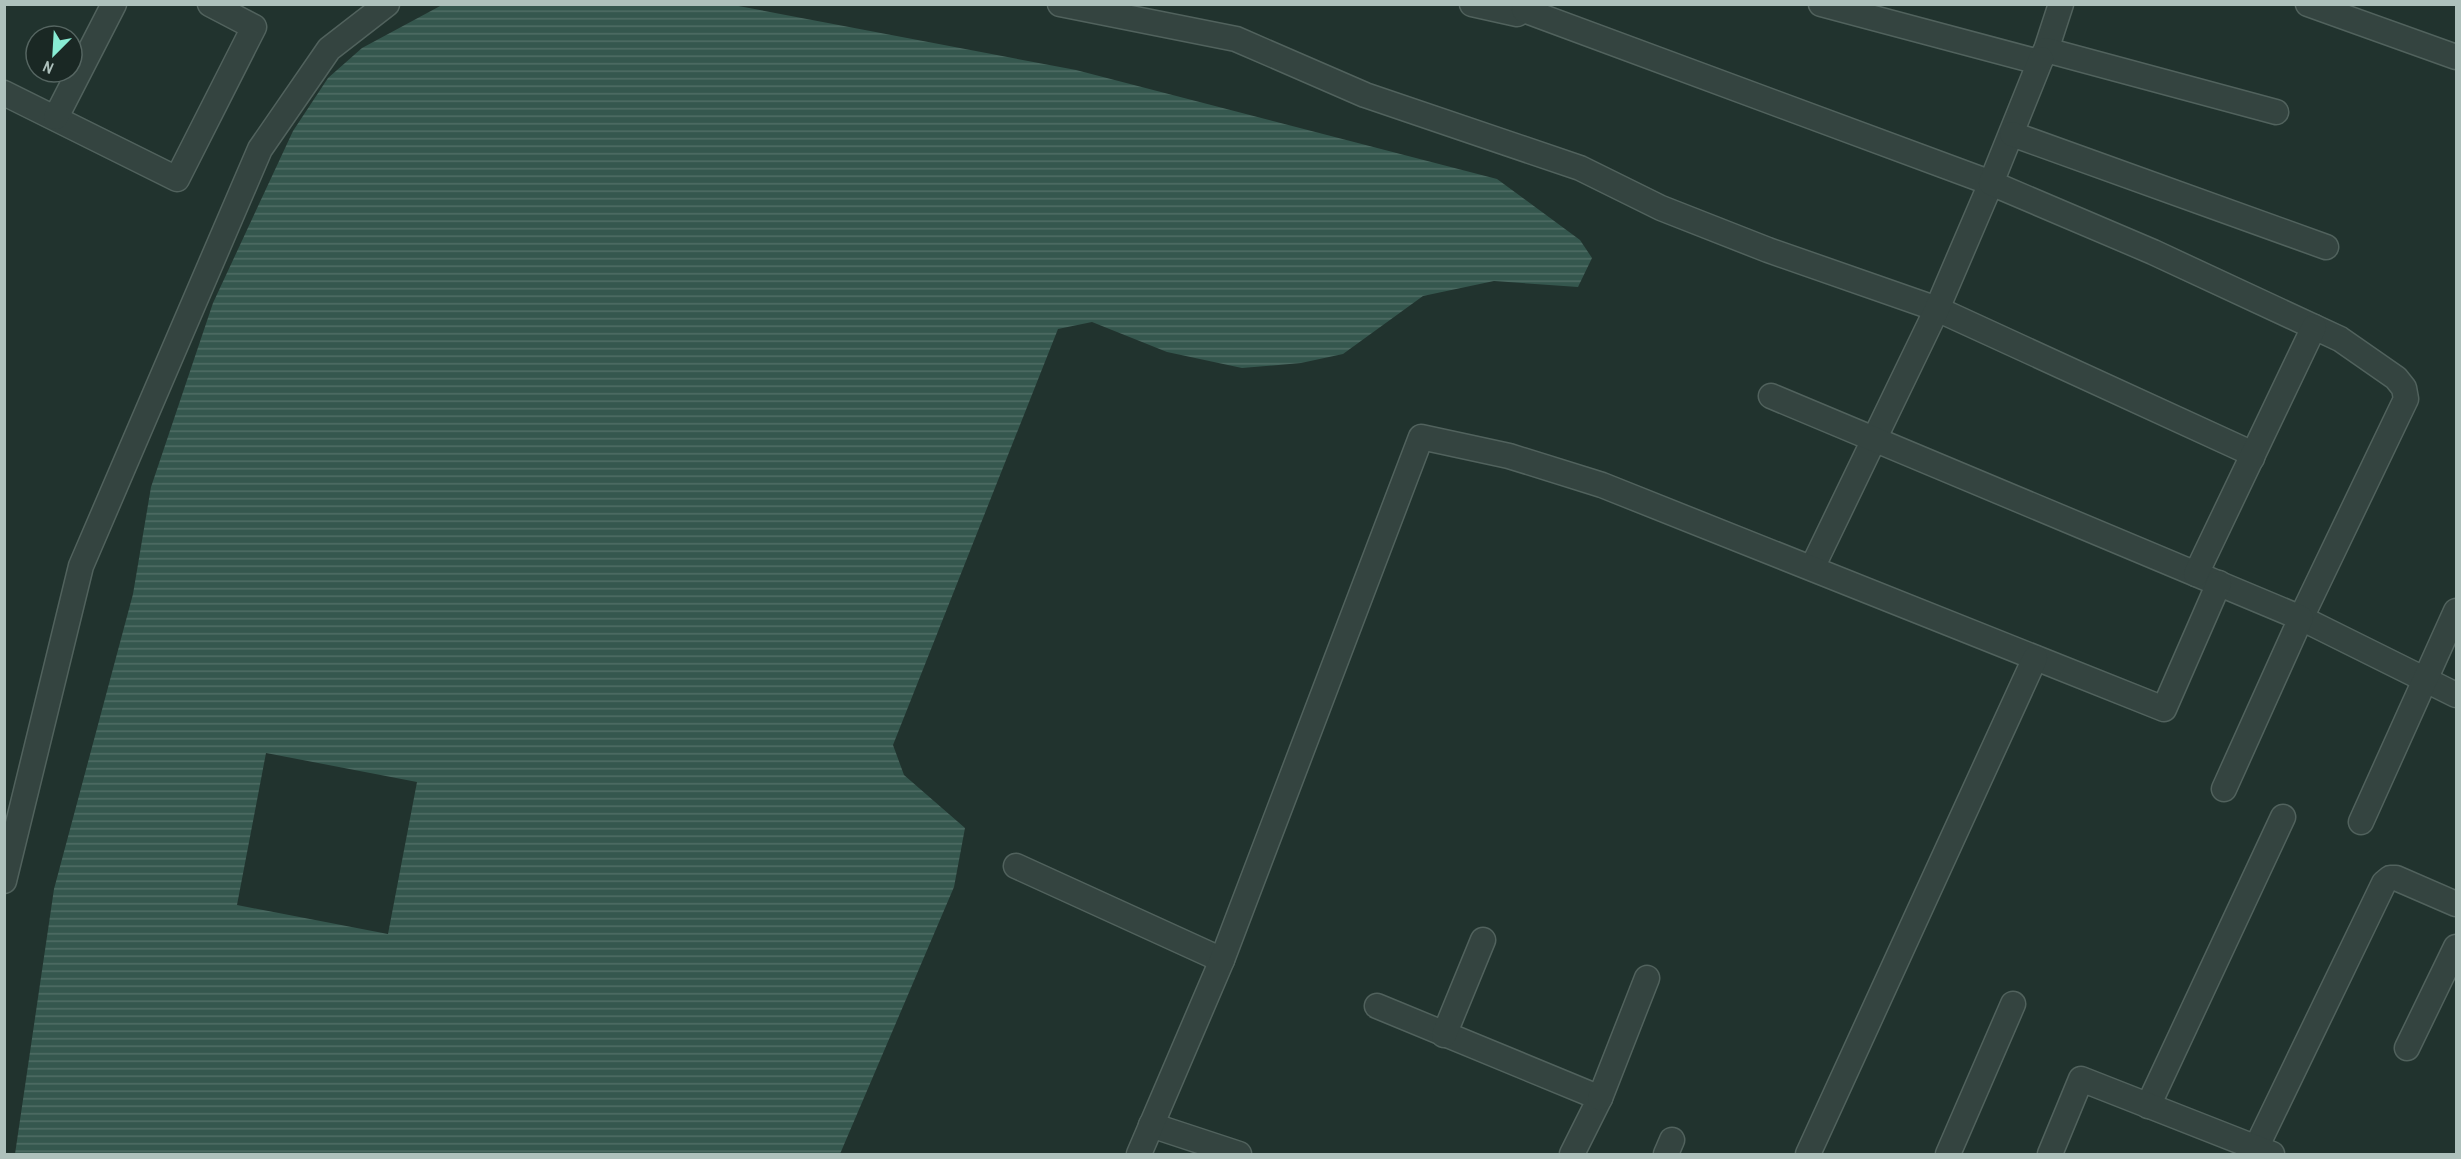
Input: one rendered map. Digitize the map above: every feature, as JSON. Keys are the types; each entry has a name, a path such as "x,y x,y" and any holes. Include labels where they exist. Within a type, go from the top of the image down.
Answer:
{"street":[{"path":"56,117 114,4"},
{"path":"4,93 177,179 254,27 210,4"},
{"path":"4,881 81,566 255,160 260,149 329,49 387,4"},
{"path":"1060,4 1236,39 1365,95 1580,168 1661,208 1768,250 1937,309 2253,456"},
{"path":"1472,4 1517,14 1525,7 1991,183 2153,252 2340,339 2396,378 2404,388 2406,399 2301,618 2223,789"},
{"path":"1821,4 2031,60 2043,54 2276,112"},
{"path":"1812,568 1937,309 2012,134 2061,4"},
{"path":"2308,4 2457,57"},
{"path":"2012,134 2326,247"},
{"path":"2196,574 2314,327"},
{"path":"1771,396 1876,438 2301,618 2457,695"},
{"path":"1139,1155 1222,960 1421,436 1509,456 1602,484 2164,709 2219,583"},
{"path":"2361,822 2457,611"},
{"path":"1808,1155 2035,658"},
{"path":"2148,1106 2283,817"},
{"path":"1016,866 1222,960"},
{"path":"2050,1155 2081,1079 2264,1151 2384,883 2390,878 2396,878 2457,904"},
{"path":"1444,1035 1483,940"},
{"path":"2407,1048 2457,947"},
{"path":"1572,1155 1600,1098 1647,978"},
{"path":"1948,1155 2013,1004"},
{"path":"1377,1006 1600,1098"},
{"path":"1151,1125 1239,1155"}],"shaded area":[{"path":"442,5 733,5 1076,70 1497,179 1580,240 1592,258 1578,287 1494,281 1423,296 1343,354 1301,363 1242,368 1167,352 1092,322 1058,329 893,745 904,775 965,828 954,887 840,1154 15,1154 54,889 133,594 151,487 213,303 293,131 328,78 362,48","holes":["266,753 417,782 388,934 237,905"]}]}
